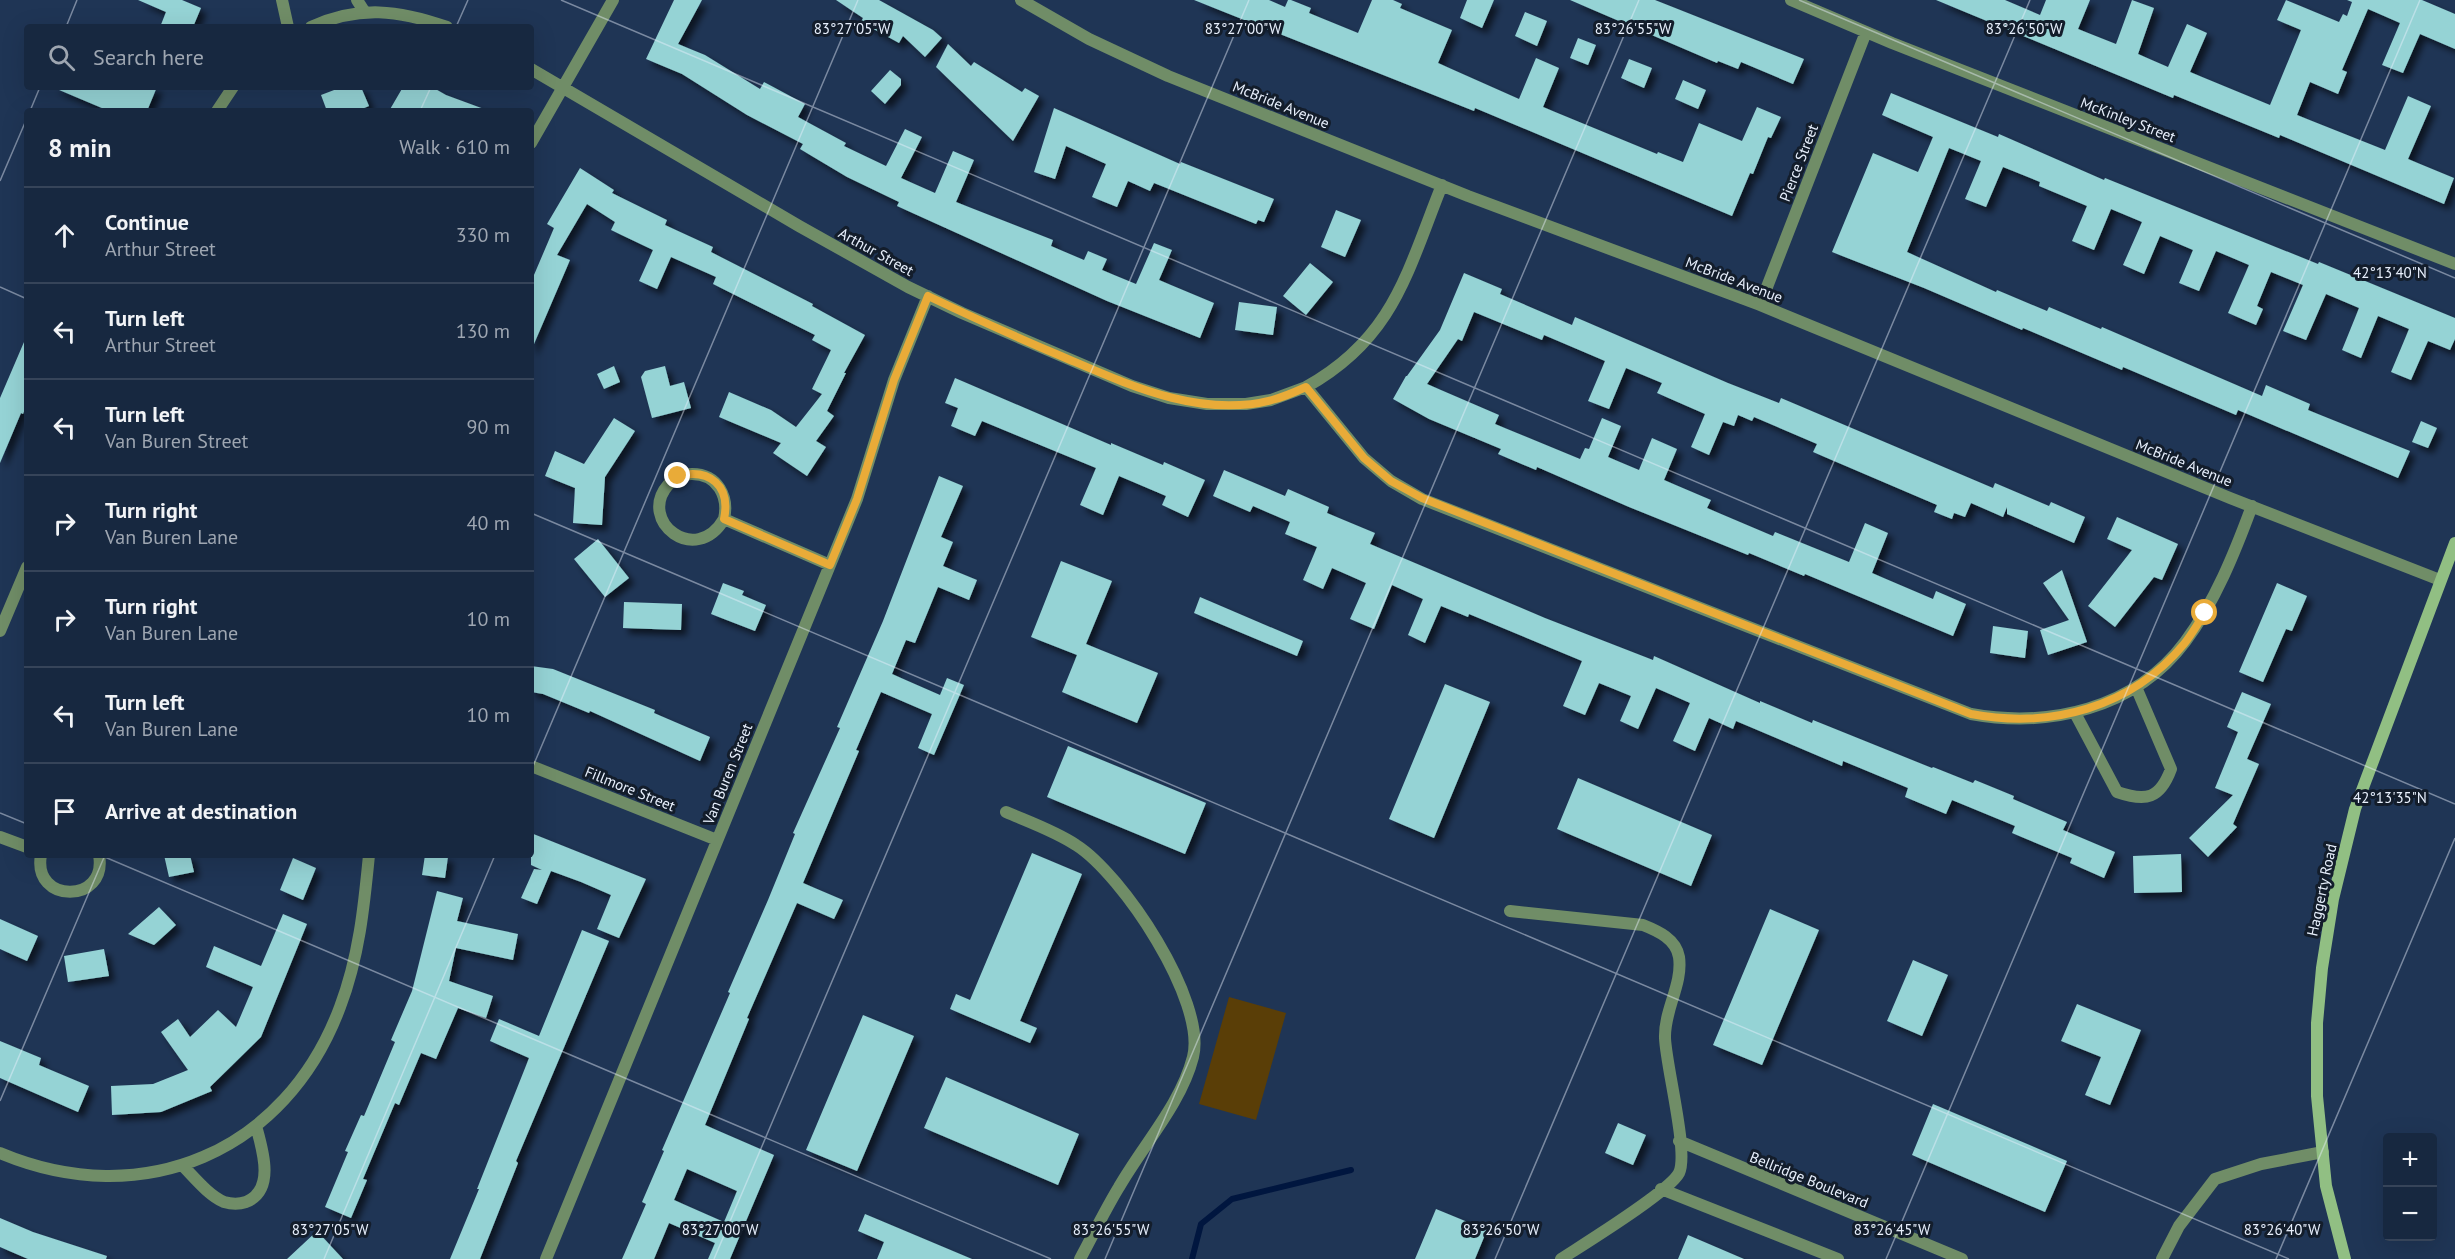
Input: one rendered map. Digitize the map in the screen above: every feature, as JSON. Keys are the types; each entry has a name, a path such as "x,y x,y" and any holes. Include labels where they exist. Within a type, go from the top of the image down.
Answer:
{"main road":[{"name":"Haggerty Road","path":"2345,1259 2326,1186 2317,1096 2317,1023 2322,968 2333,899 2355,809 2455,543"}],"street":[{"path":"282,0 287,24"},
{"path":"357,0 364,11"},
{"path":"534,138 613,0"},
{"name":"McBride Avenue","path":"1021,0 1089,39 1168,76 1442,185 1760,305 2252,506 2440,580"},
{"name":"McKinley Street","path":"1791,0 1866,32 2455,264"},
{"path":"321,24 364,11 386,12 438,24"},
{"name":"Pierce Street","path":"1760,305 1866,32"},
{"name":"Arthur Street","path":"534,71 799,226 928,296 1122,382 1169,398 1207,404 1246,404 1271,400 1306,387"},
{"path":"219,108 231,90"},
{"path":"1442,185 1399,291 1383,321 1351,358 1329,375 1306,387 1364,458 1391,481 1422,498 1949,707 1971,714 2015,720 2042,719 2074,713 2103,704 2136,687 2162,667 2184,643 2205,613 2252,506"},
{"name":"Van Buren Street","path":"546,1259 857,499 894,380 928,296"},
{"path":"701,474 720,486 727,508 724,519 711,535 690,540 680,538 671,532 660,514 662,492 678,476 701,474"},
{"path":"724,519 830,565"},
{"path":"0,631 24,574"},
{"path":"2074,713 2117,792 2135,798 2152,796 2165,785 2171,769 2136,687"},
{"name":"Fillmore Street","path":"534,767 717,840"},
{"path":"1006,812 1076,844 1101,864 1128,895 1164,953 1188,1008 1196,1038 1189,1072 1119,1186 1080,1259"},
{"path":"0,837 24,846"},
{"path":"41,858 41,872 46,881 53,888 72,893 90,885 96,877 99,858"},
{"path":"0,1152 39,1167 95,1176 147,1174 212,1154 273,1113 299,1082 324,1042 340,1008 360,936 369,858"},
{"path":"1510,911 1643,925 1659,932 1674,946 1679,957 1679,975 1667,1014 1665,1037 1682,1161 1680,1170 1675,1179 1561,1259"},
{"path":"182,1165 216,1197 225,1202 239,1204 252,1199 264,1176 263,1152 256,1126"},
{"name":"Bellridge Boulevard","path":"1679,1141 1962,1259"},
{"path":"2162,1259 2179,1226 2215,1179 2261,1164 2323,1152"},
{"path":"1661,1189 1838,1259"}],"shaded area":[{"path":"1229,997 1286,1013 1256,1120 1199,1104"}],"building":[{"path":"138,0 182,0 201,8 194,24 161,24 166,12"},
{"path":"674,0 702,0 678,44 705,55 760,89 764,82 805,104 798,117 846,143 844,146 886,166 905,129 922,137 901,178 935,193 953,151 974,160 956,202 1053,240 1051,246 1084,260 1088,251 1107,259 1102,270 1136,284 1154,243 1172,250 1159,280 1214,303 1200,338 1107,301 897,206 899,202 847,177 800,149 803,144 747,115 682,74 646,59"},
{"path":"836,0 879,0 933,30 942,38 925,57 903,36 899,43 861,22 863,18"},
{"path":"1194,0 1269,0 1285,7 1288,0 1291,0 1311,8 1309,13 1358,33 1372,0 1393,0 1402,4 1400,8 1452,30 1438,63 1519,99 1536,58 1559,68 1543,107 1657,154 1658,152 1683,162 1699,123 1742,141 1757,107 1781,117 1771,138 1768,137 1753,174 1750,173 1732,216 1475,108 1474,111"},
{"path":"1467,0 1494,0 1482,28 1460,18"},
{"path":"1570,0 1655,0 1804,59 1793,84 1741,62 1738,69 1718,61 1717,63"},
{"path":"1936,0 2005,0 2040,15 2046,0 2090,0 2078,29 2116,44 2132,0 2154,8 2138,54 2168,67 2187,24 2207,33 2190,72 2270,105 2301,30 2277,20 2286,0 2339,22 2343,14 2347,16 2352,2 2347,0 2422,0 2455,14 2455,49 2420,34 2403,73 2382,65 2400,23 2368,9 2342,70 2347,72 2338,94 2310,82 2297,115 2385,150 2408,96 2431,106 2408,159 2454,178 2444,204 2280,135 2279,138 2174,95 2173,98"},
{"path":"1525,12 1547,21 1537,46 1515,36"},
{"path":"1578,38 1596,45 1588,65 1570,58"},
{"path":"948,44 971,66 974,62 1022,92 1025,88 1039,96 1013,141 936,67"},
{"path":"1629,59 1652,68 1644,88 1621,78"},
{"path":"890,70 901,79 901,85 885,104 871,91"},
{"path":"1683,80 1706,90 1698,109 1675,99"},
{"path":"59,90 156,90 148,108 102,108"},
{"path":"334,90 362,90 369,106 326,108 321,95"},
{"path":"401,90 437,90 481,108 391,108"},
{"path":"1891,93 1998,137 1999,134 2104,180 2105,178 2318,264 2319,262 2455,318 2455,339 2450,350 2428,341 2411,380 2391,372 2409,329 2378,316 2361,358 2342,350 2359,308 2326,294 2306,340 2283,331 2303,285 2271,272 2257,306 2263,309 2256,325 2228,313 2249,265 2216,251 2199,291 2179,283 2193,250 2160,236 2144,274 2123,265 2142,222 2111,209 2094,250 2072,241 2087,206 2039,186 2040,182 2003,167 1986,207 1965,199 1981,161 1949,148 1907,252 1996,292 1997,290 2047,311 2049,307 2101,329 2102,327 2262,396 2266,385 2310,404 2308,410 2410,451 2398,478 2238,410 2236,415 2123,367 2122,370 1832,252 1873,153 1918,172 1933,137 1882,115"},
{"path":"1054,108 1180,164 1181,162 1274,199 1264,222 1258,220 1256,224 1154,183 1150,191 1128,181 1117,207 1092,197 1106,164 1066,146 1055,179 1034,172"},
{"path":"580,168 614,190 612,193 667,220 665,225 713,247 711,252 813,304 812,306 865,335 827,411 834,416 816,441 826,447 807,476 773,453 781,443 719,417 729,392 771,410 796,427 822,394 812,389 831,350 812,340 815,335 713,284 716,277 671,257 657,289 639,281 653,250 611,230 615,222 587,204 557,255 570,260 534,344 534,275 554,228 547,224"},
{"path":"1336,210 1361,220 1345,257 1321,247"},
{"path":"1310,263 1333,282 1306,315 1283,296"},
{"path":"1464,273 1502,289 1500,294 1572,325 1575,317 1728,383 1779,403 1781,398 1993,488 1995,483 2049,506 2051,502 2085,517 2074,543 2007,514 2007,507 2003,517 1971,503 1965,517 1954,513 1952,519 1934,512 1937,505 1813,452 1817,444 1754,417 1752,421 1738,415 1734,426 1723,422 1709,455 1691,447 1705,414 1657,393 1662,383 1626,368 1609,409 1588,401 1605,361 1544,335 1542,340 1474,312 1462,341 1458,339 1427,384 1499,415 1495,424 1580,459 1585,448 1589,449 1602,418 1621,426 1608,457 1639,470 1652,438 1677,449 1664,480 1711,500 1707,508 1773,536 1775,532 1849,562 1865,523 1888,533 1872,573 1933,599 1936,591 1966,604 1953,636 1805,574 1804,576 1749,553 1748,555 1537,467 1536,470 1498,454 1501,449 1429,419 1393,399 1406,376 1440,330"},
{"path":"1239,302 1277,307 1273,335 1235,330"},
{"path":"24,342 24,412 21,413 0,463 0,398"},
{"path":"614,366 620,382 604,389 597,374"},
{"path":"665,366 670,386 684,382 691,408 652,418 641,377 645,371"},
{"path":"955,378 1111,445 1111,443 1163,465 1164,462 1205,480 1188,517 1162,505 1166,496 1119,476 1103,515 1080,505 1096,468 982,421 975,436 951,426 958,408 945,403"},
{"path":"614,418 635,431 605,477 602,525 573,523 575,488 545,476 555,451 584,464"},
{"path":"2421,421 2437,428 2428,448 2412,442"},
{"path":"1224,470 1285,496 1288,489 1329,507 1327,513 1375,533 1370,544 1545,618 1653,660 1654,656 1760,703 1760,701 1812,723 1813,720 1932,768 1973,783 1975,780 2014,796 2013,799 2067,822 2063,830 2115,852 2104,878 2070,863 2072,858 2012,833 2015,826 1952,800 1946,814 1905,797 1908,788 1843,761 1842,766 1736,721 1733,729 1709,718 1695,751 1673,741 1690,703 1656,688 1638,729 1620,721 1631,696 1599,683 1585,715 1563,706 1582,661 1469,614 1468,617 1441,606 1425,643 1408,635 1423,599 1392,585 1374,629 1350,619 1366,583 1332,568 1323,589 1303,580 1317,547 1285,534 1290,522 1253,506 1250,512 1213,496"},
{"path":"939,476 963,486 941,537 953,542 943,566 977,580 969,600 938,587 915,643 906,640 892,674 940,695 947,678 964,685 934,755 918,748 932,714 881,692 856,750 859,751 803,883 843,900 834,919 797,903 747,1018 749,1019 705,1125 774,1155 730,1259 708,1259 715,1243 669,1223 654,1259 622,1259 646,1204 642,1202 664,1151 662,1150 730,993 728,992 795,834 793,833 840,728 837,727 883,621","holes":["687,1169 737,1191 724,1222 674,1200"]},
{"path":"2117,517 2178,544 2162,580 2154,577 2115,627 2088,606 2132,550 2107,539"},
{"path":"598,539 629,578 605,597 574,559"},
{"path":"1061,561 1112,581 1086,644 1158,673 1137,723 1062,692 1077,655 1031,637"},
{"path":"2062,570 2087,642 2048,655 2040,630 2069,620 2043,583"},
{"path":"723,583 744,591 742,595 766,605 755,631 711,614"},
{"path":"2277,583 2307,596 2292,631 2286,629 2263,682 2239,672"},
{"path":"1200,597 1303,641 1297,656 1194,613"},
{"path":"624,602 682,604 681,630 623,628"},
{"path":"1993,626 2028,631 2025,658 1990,653"},
{"path":"534,666 553,669 655,710 654,713 710,737 700,761 590,711 589,713 534,692"},
{"path":"1445,684 1490,702 1434,838 1389,819"},
{"path":"2242,692 2271,704 2247,759 2259,764 2233,824 2237,827 2208,857 2189,838 2233,795 2215,788 2238,732 2227,727"},
{"path":"1068,746 1206,803 1185,854 1047,797"},
{"path":"1578,778 1712,835 1691,886 1557,829"},
{"path":"534,834 646,879 619,938 597,929 611,895 581,882 551,871 537,904 521,898 534,869 542,870 531,865 531,858 534,858"},
{"path":"1032,853 1082,874 1020,1021 1037,1028 1030,1043 950,1009 956,994 970,1000"},
{"path":"2181,854 2182,892 2134,893 2133,856"},
{"path":"165,858 191,858 194,872 169,877"},
{"path":"293,858 316,868 303,900 280,890"},
{"path":"425,858 448,858 445,878 422,875"},
{"path":"437,891 463,898 457,921 518,934 513,960 456,948 449,981 493,996 486,1018 458,1008 436,1059 421,1053 399,1105 395,1103 363,1179 367,1180 351,1218 325,1207 348,1152 345,1151 361,1115 364,1116 395,1042 391,1040 412,991"},
{"path":"159,907 176,925 154,945 128,934"},
{"path":"1770,909 1819,930 1762,1065 1713,1045"},
{"path":"283,914 307,924 261,1037 210,1087 212,1091 161,1112 112,1115 111,1086 153,1084 188,1070 161,1032 178,1019 190,1037 218,1010 236,1027 253,987 206,967 214,946 261,966"},
{"path":"0,919 38,936 27,961 0,949"},
{"path":"582,930 609,941 516,1161 518,1163 480,1259 450,1259 529,1058 490,1041 499,1019 539,1036"},
{"path":"104,949 109,976 68,982 64,956"},
{"path":"1913,960 1948,975 1922,1036 1887,1021"},
{"path":"2077,1004 2141,1030 2110,1105 2085,1095 2101,1057 2061,1041"},
{"path":"863,1015 914,1036 857,1171 806,1150"},
{"path":"0,1041 41,1058 39,1065 89,1086 78,1112 0,1078"},
{"path":"946,1077 1079,1134 1058,1185 924,1128"},
{"path":"1933,1104 2067,1161 2045,1212 1912,1155"},
{"path":"1618,1123 1646,1135 1633,1165 1605,1153"},
{"path":"1436,1209 1487,1230 1475,1259 1415,1259"},
{"path":"865,1214 972,1259 877,1259 884,1242 858,1231"},
{"path":"0,1218 33,1232 107,1256 106,1259 28,1259 0,1247"},
{"path":"317,1231 343,1259 287,1259"},
{"path":"1688,1235 1744,1259 1678,1259"}],"waterway":[{"path":"1192,1259 1201,1224 1232,1199 1351,1170"}],"route":[{"path":"678,476 701,474 711,479 720,486 725,497 727,508 724,519 830,565 857,499 894,380 928,296 962,313 1132,386 1169,398 1207,404 1246,404 1271,400 1306,387 1364,458 1391,481 1422,498 1971,714 2015,720 2042,719 2074,713 2103,704 2136,687 2162,667 2184,643 2205,613"}]}
